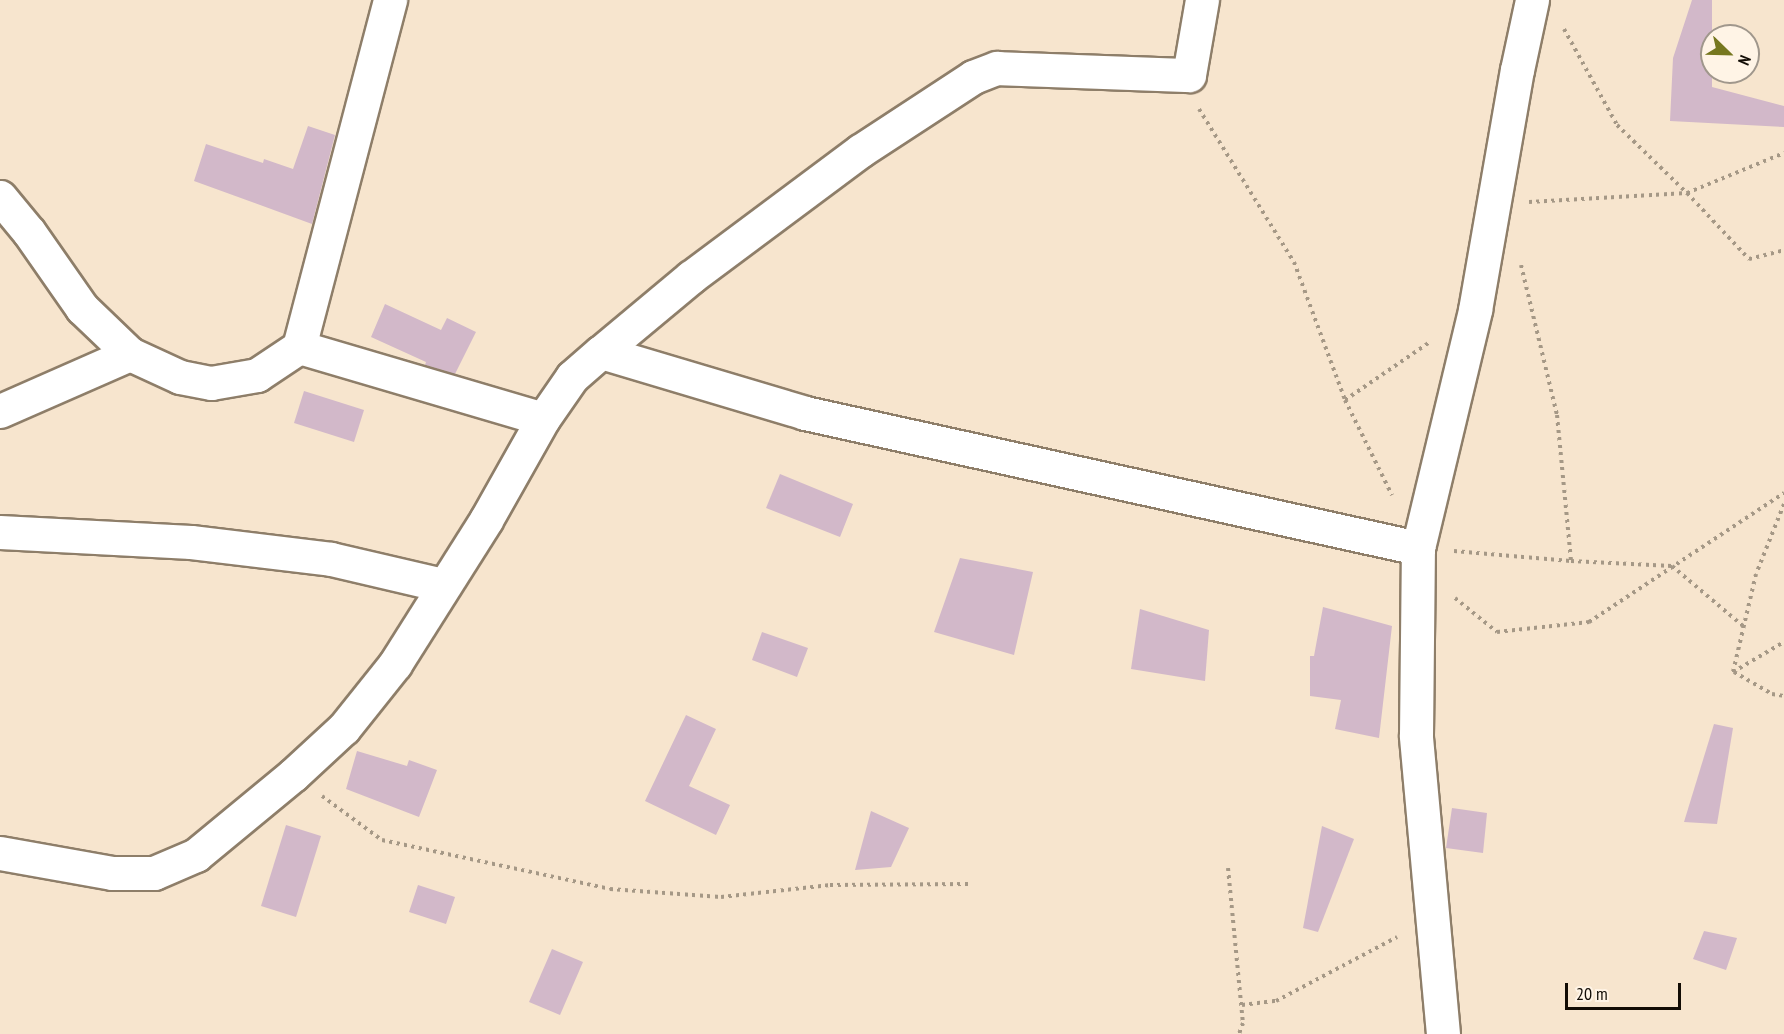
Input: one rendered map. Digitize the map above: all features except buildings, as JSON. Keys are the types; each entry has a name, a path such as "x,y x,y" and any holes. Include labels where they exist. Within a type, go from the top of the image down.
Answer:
{"street":[{"path":"0,197 29,232 82,308 130,354 180,377 211,383 257,375 299,347 390,0"},
{"path":"0,854 112,873 154,873 196,855 293,776 344,728 394,664 486,519 543,419 572,377 601,352 691,277 860,152 973,77 998,68 1189,75 1202,0"},
{"path":"1443,1034 1416,735 1418,548 1475,310 1515,81 1532,0"},
{"path":"299,347 543,419"},
{"path":"601,352 805,413 1418,548"},
{"path":"0,411 130,354"},
{"path":"0,532 191,542 331,559 443,585"}],"path":[{"path":"1559,21 1617,125 1687,193 1749,259 1784,250"},
{"path":"1189,75 1190,94 1294,262 1345,400 1418,548 1570,561 1672,566 1743,626"},
{"path":"1517,202 1687,193 1784,153"},
{"path":"1521,261 1557,415 1570,561"},
{"path":"1345,400 1475,310"},
{"path":"1451,595 1497,632 1588,622 1784,493"},
{"path":"1733,672 1756,574 1784,504"},
{"path":"1733,672 1784,642"},
{"path":"1733,672 1773,694 1784,696"},
{"path":"293,776 382,840 610,889 721,897 830,885 969,884"},
{"path":"1228,868 1242,1005 1243,1023 1239,1034"},
{"path":"1242,1005 1276,1001 1432,919"}]}
